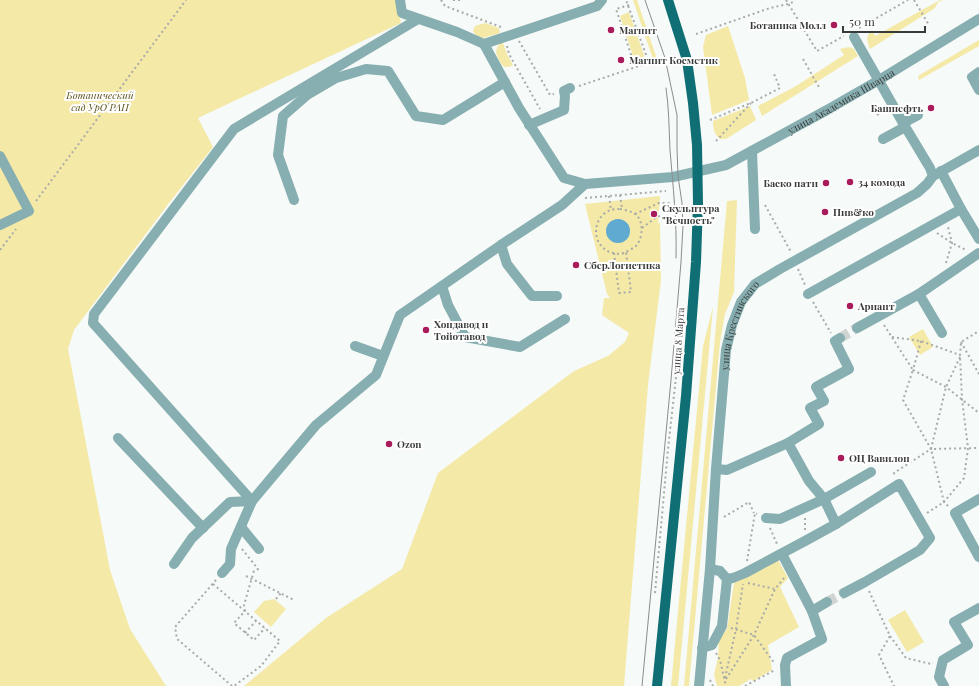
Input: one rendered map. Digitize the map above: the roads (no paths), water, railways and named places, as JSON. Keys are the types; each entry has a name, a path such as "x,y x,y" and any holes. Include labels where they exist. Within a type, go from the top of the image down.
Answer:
{"main road":[{"name":"улица 8 Марта","path":"657,686 686,396 696,262 698,171 693,103 687,60 668,0"}],"street":[{"path":"400,0 402,13 457,32 484,44 529,125 564,178 585,184"},
{"path":"484,44 597,6 602,0"},
{"path":"252,501 93,323 94,314 234,129 418,19"},
{"name":"улица Академика Шварца","path":"585,184 673,177 726,165 879,80 979,19"},
{"path":"853,33 867,62 930,168 937,174 978,234"},
{"path":"294,200 278,155 283,116 307,95 336,78 366,69 388,71 416,116 443,120 505,82"},
{"path":"979,72 972,77 979,90"},
{"path":"529,125 564,110 567,89"},
{"path":"883,139 918,115"},
{"name":"улица Крестинского","path":"698,686 710,569 716,470 726,350 732,325 741,302 755,284 917,193 937,174 979,150"},
{"path":"752,151 755,229"},
{"path":"0,156 29,211 0,225"},
{"path":"222,573 230,564 230,549 252,501 316,425 376,375 400,315 562,205 585,184"},
{"path":"808,294 961,209"},
{"path":"501,245 507,264 532,296 556,296"},
{"path":"857,328 918,294 978,254"},
{"path":"442,286 448,305 465,337 520,347 565,319"},
{"path":"918,294 942,333"},
{"path":"716,470 726,470 788,443 819,424 810,408 824,401 816,387 849,369 835,341 840,338"},
{"path":"355,346 383,356"},
{"path":"118,438 203,528"},
{"path":"788,443 809,481 824,499 836,524"},
{"path":"766,518 780,519 824,499 871,472"},
{"path":"728,579 745,573 782,554 836,524 899,484 930,538 920,550 844,593"},
{"path":"979,499 955,513 979,557"},
{"path":"174,564 192,538 230,502 252,501"},
{"path":"240,526 259,549"},
{"path":"782,554 812,611 822,639 787,658 785,665 786,686"},
{"path":"702,648 712,645 722,626 728,579 720,570 710,569"},
{"path":"812,611 827,602"},
{"path":"944,686 939,677 943,660 968,645 954,622 979,608"}],"water":[{"path":"618,219 627,222 630,231 627,240 618,243 609,240 606,231 609,222"}],"tunnel":[{"path":"840,338 857,328"},
{"path":"827,602 844,593"}],"tram line":[{"path":"642,686 671,380 683,226 682,203 678,176 677,115 665,58 645,0"},
{"path":"666,88 675,217 676,258"}],"place":[{"name":"Ботаника Молл","path":"834,25"},
{"name":"Магнит","path":"611,30"},
{"name":"Магнит Косметик","path":"621,60"},
{"name":"Башнефть","path":"931,108"},
{"name":"34 комода","path":"850,182"},
{"name":"Баско пати","path":"826,183"},
{"name":"Пив&ко","path":"825,212"},
{"name":"Скульптура \"Вечность\"","path":"654,214"},
{"name":"СберЛогистика","path":"576,265"},
{"name":"Ариант","path":"850,306"},
{"name":"Хондавод и Тойотавод","path":"426,330"},
{"name":"Ozon","path":"389,444"},
{"name":"ОЦ Вавилон","path":"841,458"}],"park label":[{"name":"Ботанический сад УрО РАН","path":"100,100"}]}
